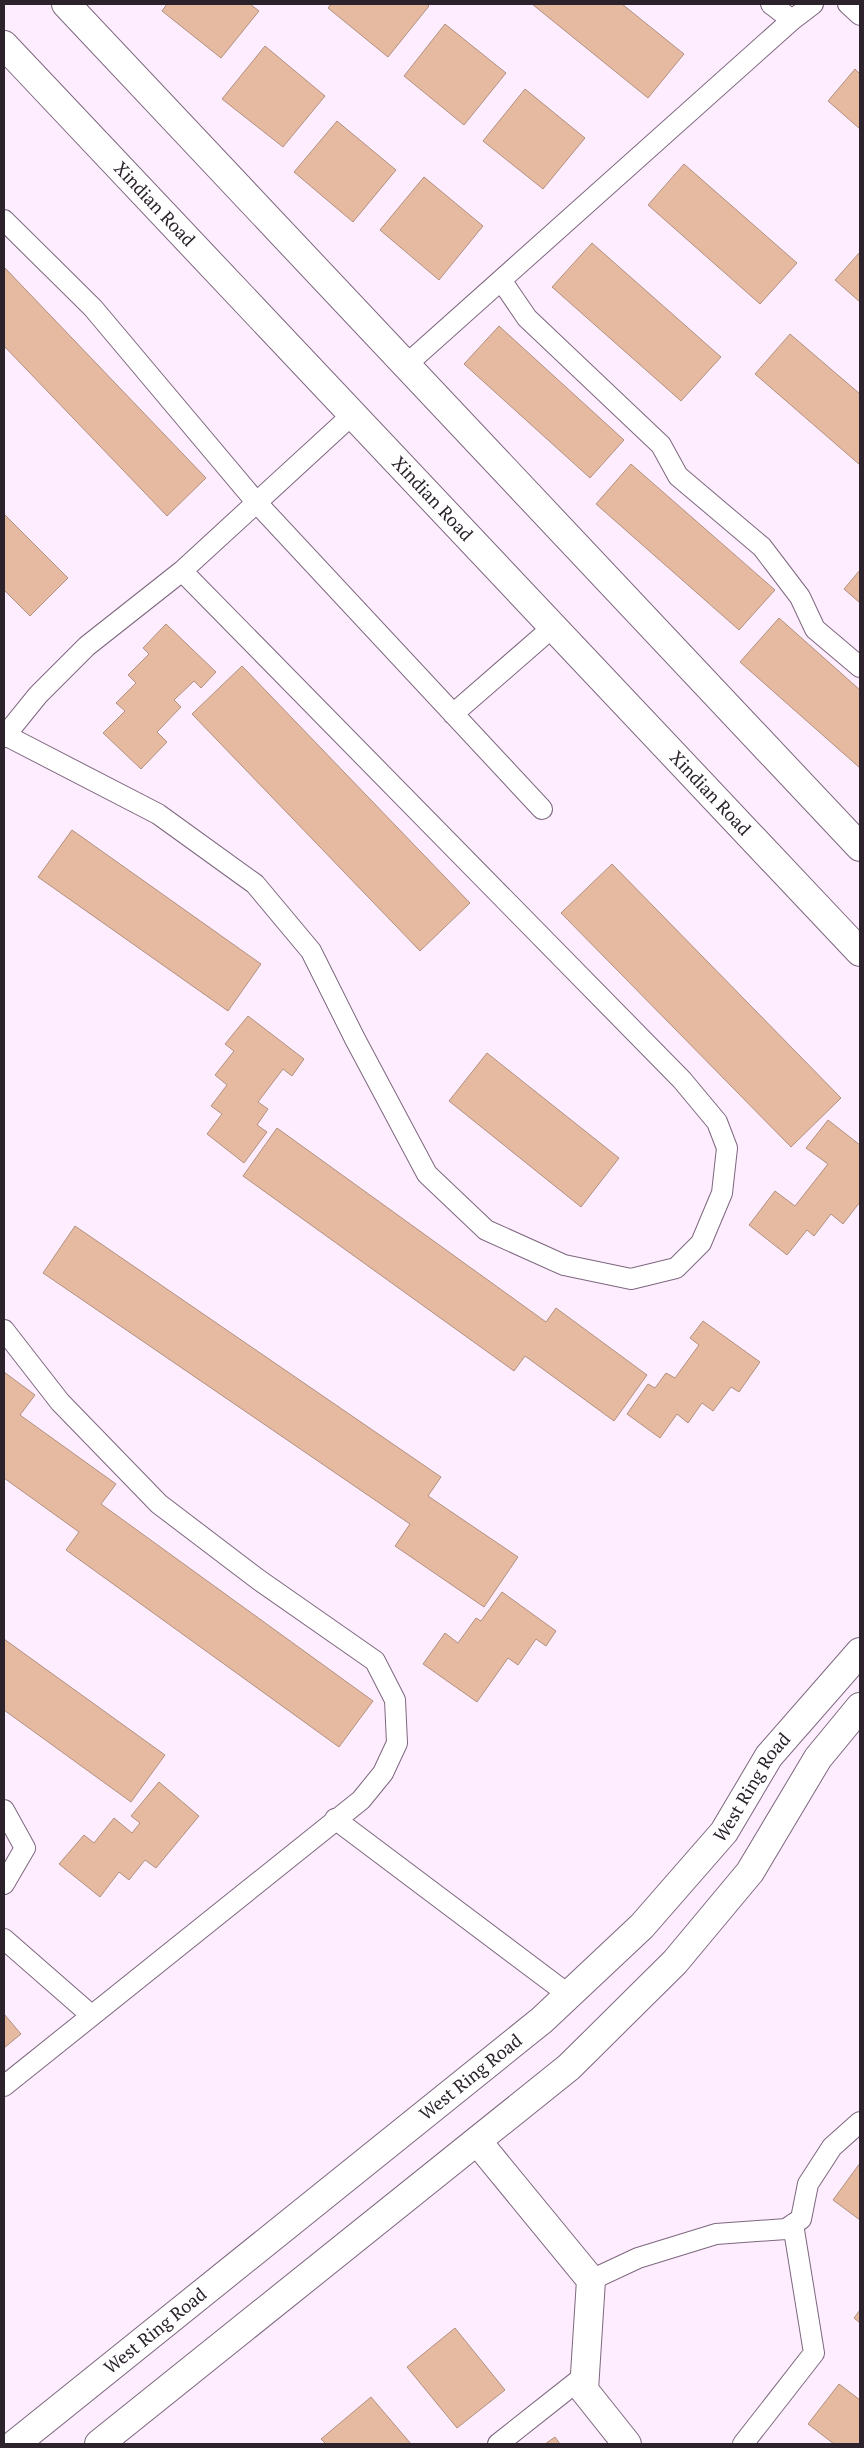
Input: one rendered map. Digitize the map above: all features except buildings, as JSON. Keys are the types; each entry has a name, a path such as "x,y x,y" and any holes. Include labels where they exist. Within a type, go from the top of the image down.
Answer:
{"main road":[{"path":"66,4 860,847"},
{"name":"Xindian Road","path":"4,45 860,952"},
{"name":"West Ring Road","path":"18,2442 535,2026 642,1926 724,1832 769,1756 860,1652"},
{"name":"West Ring Road","path":"99,2444 569,2067 674,1962 750,1872 818,1758 860,1708"},
{"path":"477,2141 591,2280 584,2390 627,2444"}],"lane":[{"path":"771,4 792,20"},
{"path":"406,365 792,20 813,4"},
{"path":"848,4 860,15"},
{"path":"4,220 93,308 257,503 542,809"},
{"path":"501,280 528,318 661,446 678,476 762,548 800,597 815,629 860,667"},
{"path":"182,571 682,1080 717,1122 727,1148 722,1193 701,1242 676,1268 631,1279 564,1265 486,1230 427,1174 355,1039 312,952 255,884 158,814 5,736 38,695 87,646 182,571 353,414"},
{"path":"453,714 553,627"},
{"path":"4,1330 60,1402 159,1504 259,1580 375,1661 395,1700 396,1743 383,1773 360,1800 4,2086"},
{"path":"4,1810 25,1848 4,1884"},
{"path":"334,1819 568,1995"},
{"path":"4,1938 91,2015"},
{"path":"591,2280 638,2258 716,2234 786,2229 801,2219 808,2184 832,2147 860,2122"},
{"path":"743,2444 814,2353 793,2224"},
{"path":"498,2444 584,2376"}]}
